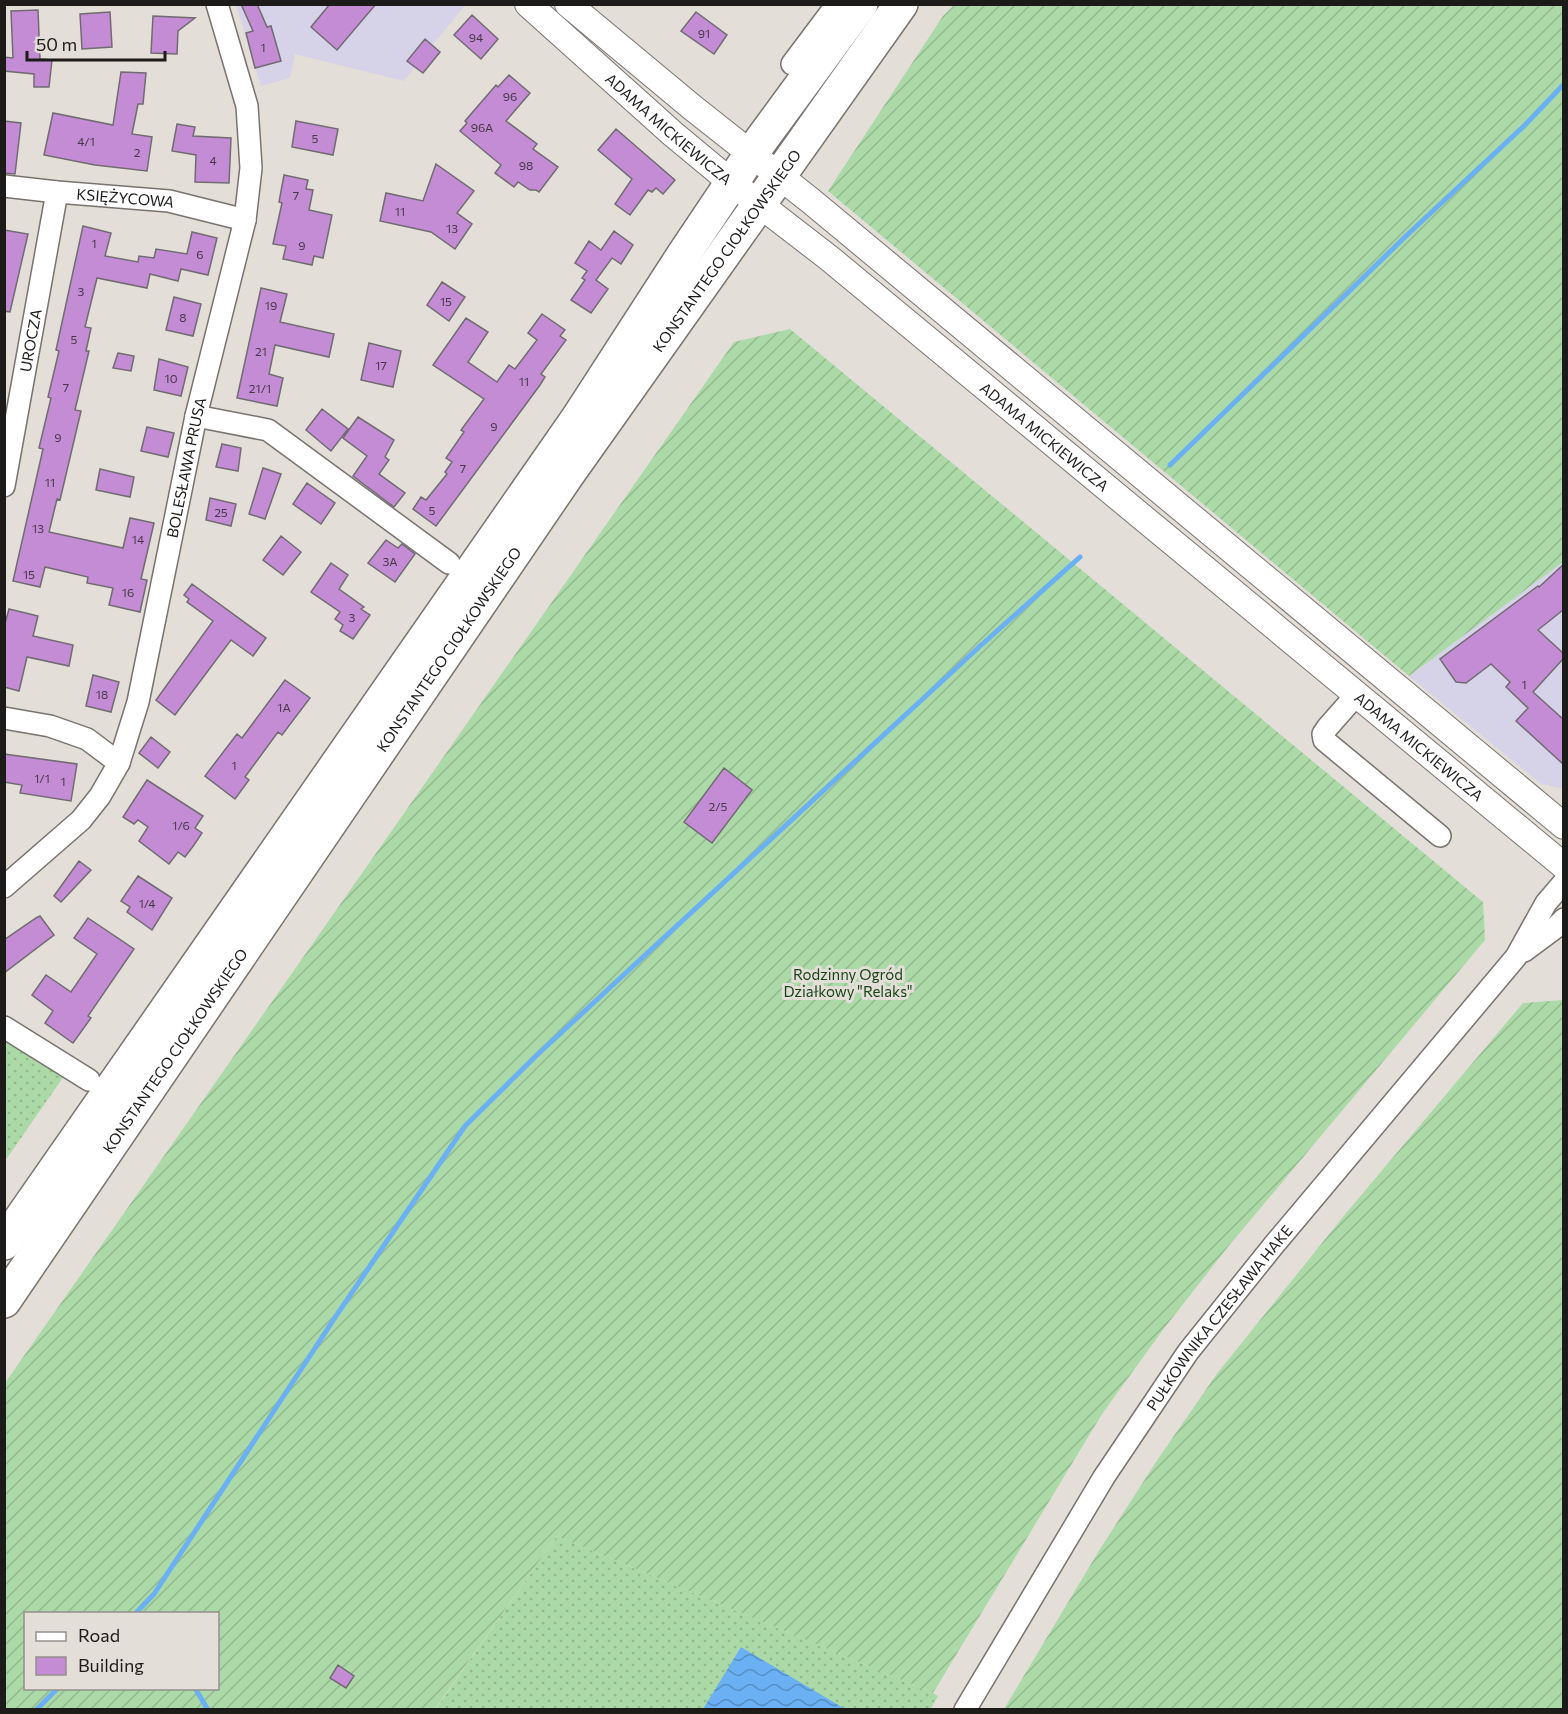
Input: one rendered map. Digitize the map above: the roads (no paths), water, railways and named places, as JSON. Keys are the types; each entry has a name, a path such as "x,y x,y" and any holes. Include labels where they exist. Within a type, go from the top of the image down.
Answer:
{"main road":[{"name":"KONSTANTEGO CIOŁKOWSKIEGO","path":"4,1244 578,418 751,154 796,74 861,4"},
{"name":"KONSTANTEGO CIOŁKOWSKIEGO","path":"4,1301 477,605 708,274 901,4"},
{"path":"796,74 805,98 811,104 824,105 834,100"},
{"path":"684,254 695,251 705,255 710,264 708,274"}],"street":[{"name":"BOLESŁAWA PRUSA","path":"4,887 81,820 100,796 119,763 138,702 196,416 245,219 251,168 247,106 217,4"},
{"name":"ADAMA MICKIEWICZA","path":"528,4 673,134 828,258 1563,866"},
{"name":"ADAMA MICKIEWICZA","path":"568,4 847,232 1563,826"},
{"name":"KONSTANTEGO CIOŁKOWSKIEGO","path":"796,74 837,4"},
{"path":"673,134 685,133 694,125 696,113 693,108"},
{"name":"KSIĘŻYCOWA","path":"4,186 169,201 245,219"},
{"name":"UROCZA","path":"4,486 57,192"},
{"path":"828,258 827,247 831,237 847,232"},
{"path":"196,416 268,430 449,563"},
{"path":"1357,694 1327,728 1323,734 1324,740 1440,836"},
{"path":"4,718 50,726 87,739 119,763"},
{"path":"1522,831 1541,808"},
{"name":"PUŁKOWNIKA CZESŁAWA HAKE","path":"965,1710 1104,1477 1188,1353 1273,1246 1516,957 1546,903 1563,882"},
{"name":"PUŁKOWNIKA CZESŁAWA HAKE","path":"1516,957 1563,919"},
{"path":"4,1027 89,1080"}],"water":[{"path":"741,1647 845,1709 703,1709"}],"waterway":[{"path":"1170,465 1406,236 1525,125 1564,84"},
{"path":"137,1612 154,1594 334,1319 465,1126 538,1054 979,647 1080,557"},
{"path":"36,1710 56,1690"},
{"path":"196,1690 208,1710"}],"park label":[{"name":"Rodzinny Ogród Działkowy \"Relaks\"","path":"848,982"}]}
